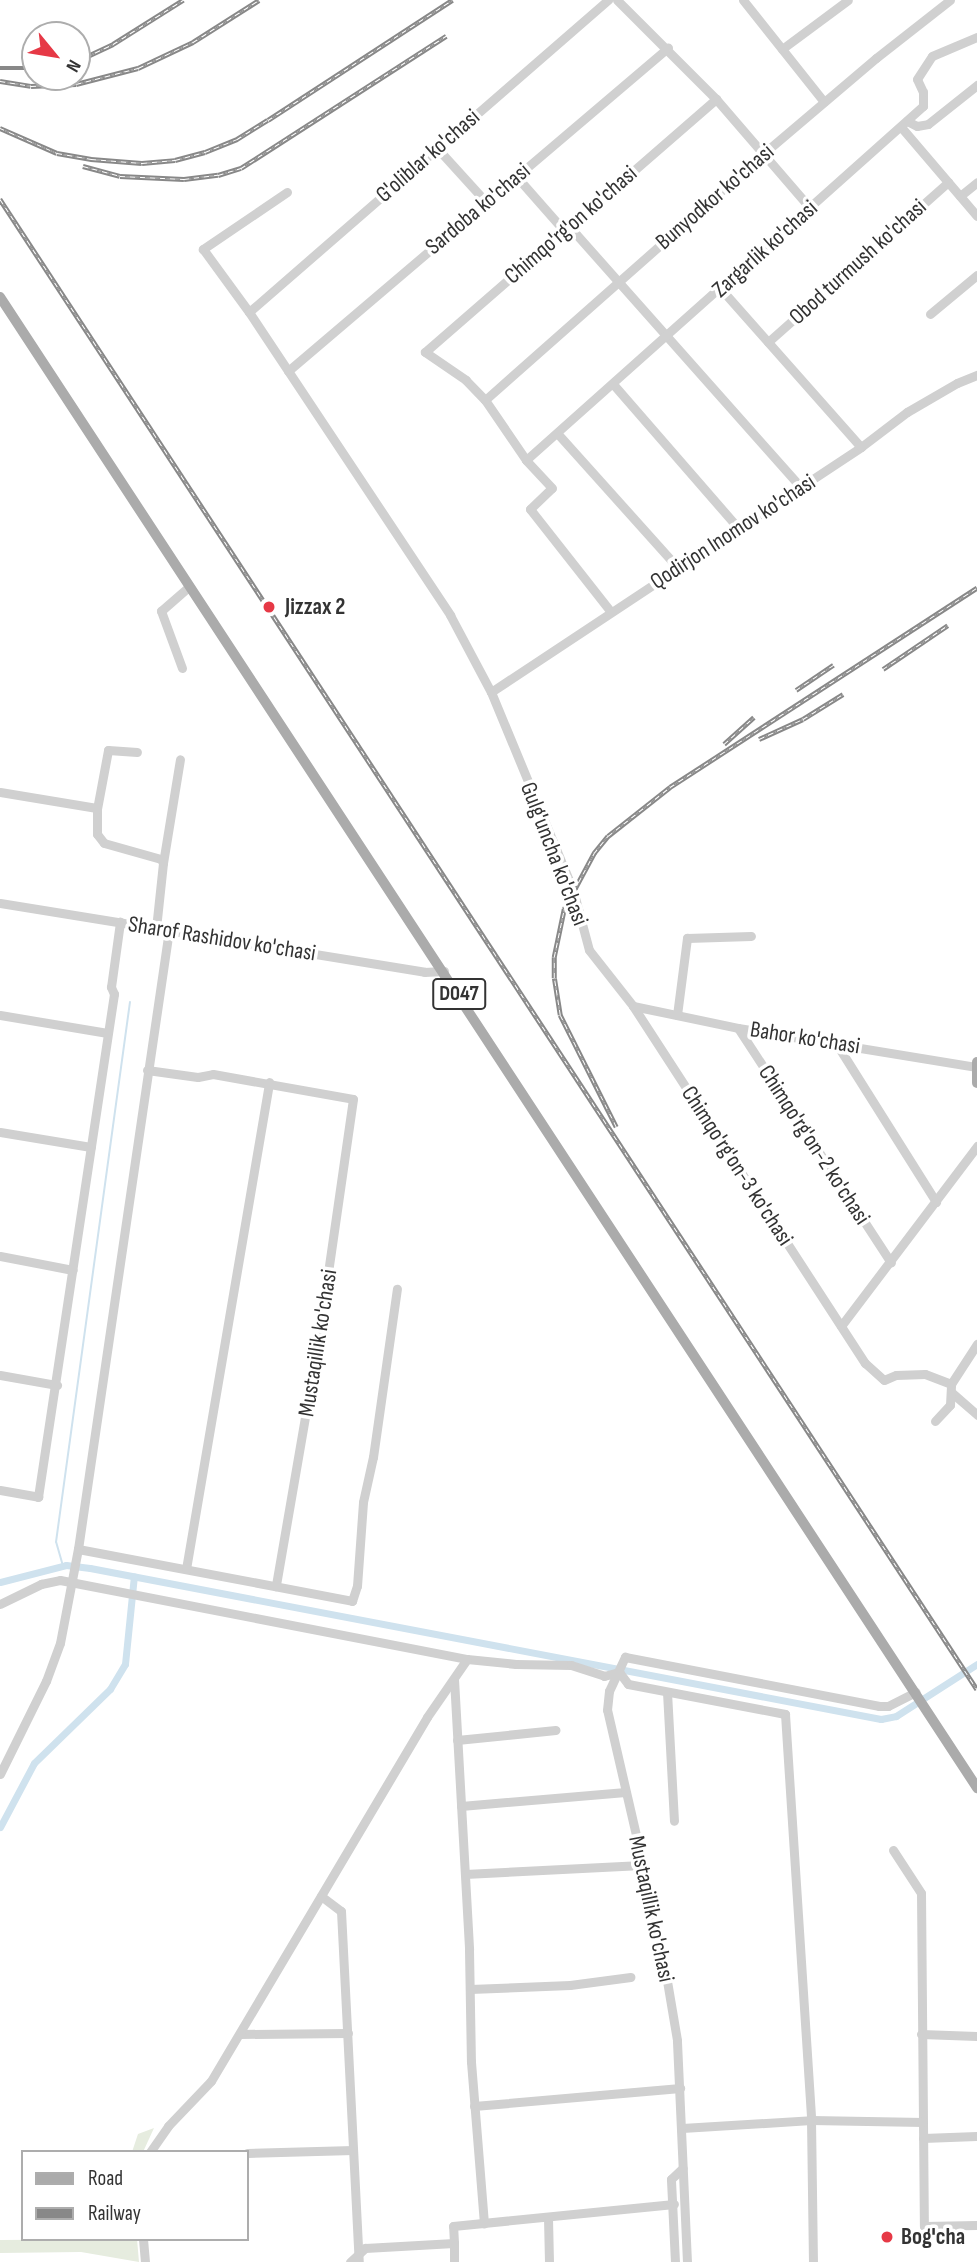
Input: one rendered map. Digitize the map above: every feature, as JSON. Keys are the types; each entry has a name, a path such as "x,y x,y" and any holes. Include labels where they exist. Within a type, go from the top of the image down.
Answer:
{"main road":[{"name":"D047","path":"0,298 444,971 977,1788"},
{"path":"977,1065 977,1083"}],"street":[{"name":"G'oliblar ko'chasi","path":"249,312 608,0"},
{"path":"617,0 716,99 811,209"},
{"path":"743,0 824,102"},
{"path":"782,49 848,0"},
{"name":"Bunyodkor ko'chasi","path":"485,400 764,153 950,0"},
{"name":"Zargarlik ko'chasi","path":"526,460 811,209 923,106 923,92 917,79 932,56 977,37"},
{"name":"Sardoba ko'chasi","path":"288,371 667,48"},
{"path":"904,124 928,124 977,85"},
{"name":"Chimqo'rg'on ko'chasi","path":"485,400 466,380 425,352 716,99"},
{"path":"904,124 977,216"},
{"path":"438,148 486,202"},
{"path":"516,176 559,225 568,228 619,281 801,487"},
{"name":"Obod turmush ko'chasi","path":"768,342 948,182"},
{"name":"Obod turmush ko'chasi","path":"960,196 977,182"},
{"name":"Gulg'uncha ko'chasi","path":"287,192 204,249 249,312 450,615 491,692 573,890 589,950 633,1006"},
{"path":"930,314 977,275"},
{"path":"721,289 861,447"},
{"name":"Qodirjon Inomov ko'chasi","path":"491,692 861,447 907,412 957,383 977,375"},
{"path":"613,384 738,528"},
{"path":"485,400 526,460 552,488 530,509 611,612"},
{"path":"558,433 678,568"},
{"path":"182,668 161,611 189,587"},
{"path":"137,752 108,750 97,809 97,834 104,843 153,855 163,863"},
{"path":"156,928 163,863 180,759"},
{"path":"0,792 97,809"},
{"name":"Sharof Rashidov ko'chasi","path":"0,902 424,972 444,971"},
{"path":"0,1490 38,1497 108,1033 120,922"},
{"path":"0,1774 47,1681 60,1643 78,1549 169,930"},
{"path":"677,1015 687,938 751,936"},
{"name":"Bahor ko'chasi","path":"633,1006 738,1028 977,1065"},
{"name":"Chimqo'rg'on-3 ko'chasi","path":"633,1006 865,1363 884,1380 896,1375 925,1374 951,1388"},
{"path":"0,1015 108,1033"},
{"name":"Chimqo'rg'on-2 ko'chasi","path":"738,1028 891,1263"},
{"path":"836,1043 936,1202"},
{"path":"147,1070 198,1077 213,1074 269,1082 186,1569"},
{"name":"Mustaqillik ko'chasi","path":"269,1082 353,1099 329,1272 276,1586"},
{"path":"0,1132 90,1147"},
{"path":"841,1326 977,1146"},
{"path":"0,1256 73,1270"},
{"path":"78,1549 352,1601 357,1586 363,1502 373,1457 397,1289"},
{"path":"935,1421 950,1405 951,1388 977,1344"},
{"path":"0,1375 57,1385"},
{"path":"951,1388 977,1415"},
{"path":"0,1604 41,1584 60,1580 467,1659 516,1664 571,1665 604,1676 619,1672 628,1684 785,1714 811,2120 813,2262"},
{"name":"Mustaqillik ko'chasi","path":"687,2262 677,2040 664,1964 607,1710 609,1691 625,1657 879,1706 888,1706 916,1692"},
{"path":"151,2150 167,2126 211,2081 427,1717 467,1659"},
{"path":"454,1679 474,2106 484,2223"},
{"path":"667,1692 674,1821"},
{"path":"457,1740 555,1730"},
{"path":"461,1806 625,1792"},
{"path":"893,1850 920,1893 923,2226 977,2225"},
{"path":"465,1874 642,1865"},
{"path":"321,1896 341,1910 359,2258"},
{"path":"470,1989 570,1985 629,1977"},
{"path":"240,2034 348,2033"},
{"path":"921,2034 977,2036"},
{"path":"474,2106 680,2088"},
{"path":"682,2128 811,2120 923,2122"},
{"path":"923,2138 977,2136"},
{"path":"248,2153 354,2150"},
{"name":"Mustaqillik ko'chasi","path":"675,2262 671,2179 683,2168"},
{"path":"454,2262 453,2226 674,2204"},
{"path":"548,2218 549,2262"},
{"path":"143,2241 145,2262"},
{"path":"350,2262 359,2258 365,2248 454,2243"}],"shaded area":[{"path":"154,2128 144,2150 133,2150 138,2134"},
{"path":"0,2240 137,2241 139,2262 81,2252 0,2253"}],"waterway":[{"path":"63,1566 56,1542 130,1002"},
{"path":"0,1582 66,1565 90,1568 881,1719 896,1716 977,1664"},
{"path":"0,1827 34,1763 110,1689 125,1664 134,1576"}],"railway":[{"path":"91,54 113,44 183,0"},
{"path":"0,81 31,86 76,84 138,68 193,42 259,0"},
{"path":"0,128 57,153 91,159 142,163 175,160 205,152 237,139 268,120 452,0"},
{"path":"83,166 120,176 184,179 218,175 241,168 446,36"},
{"path":"0,68 21,68"},
{"path":"0,199 977,1689"},
{"path":"616,1127 560,1015 554,978 554,957 564,909 594,853 608,836 670,787 977,588"},
{"path":"883,669 948,625"},
{"path":"796,690 833,665"},
{"path":"759,739 803,719 843,694"},
{"path":"724,744 754,717"}],"place":[{"name":"Jizzax 2","path":"269,607"},
{"name":"Bog'cha","path":"887,2237"}]}
